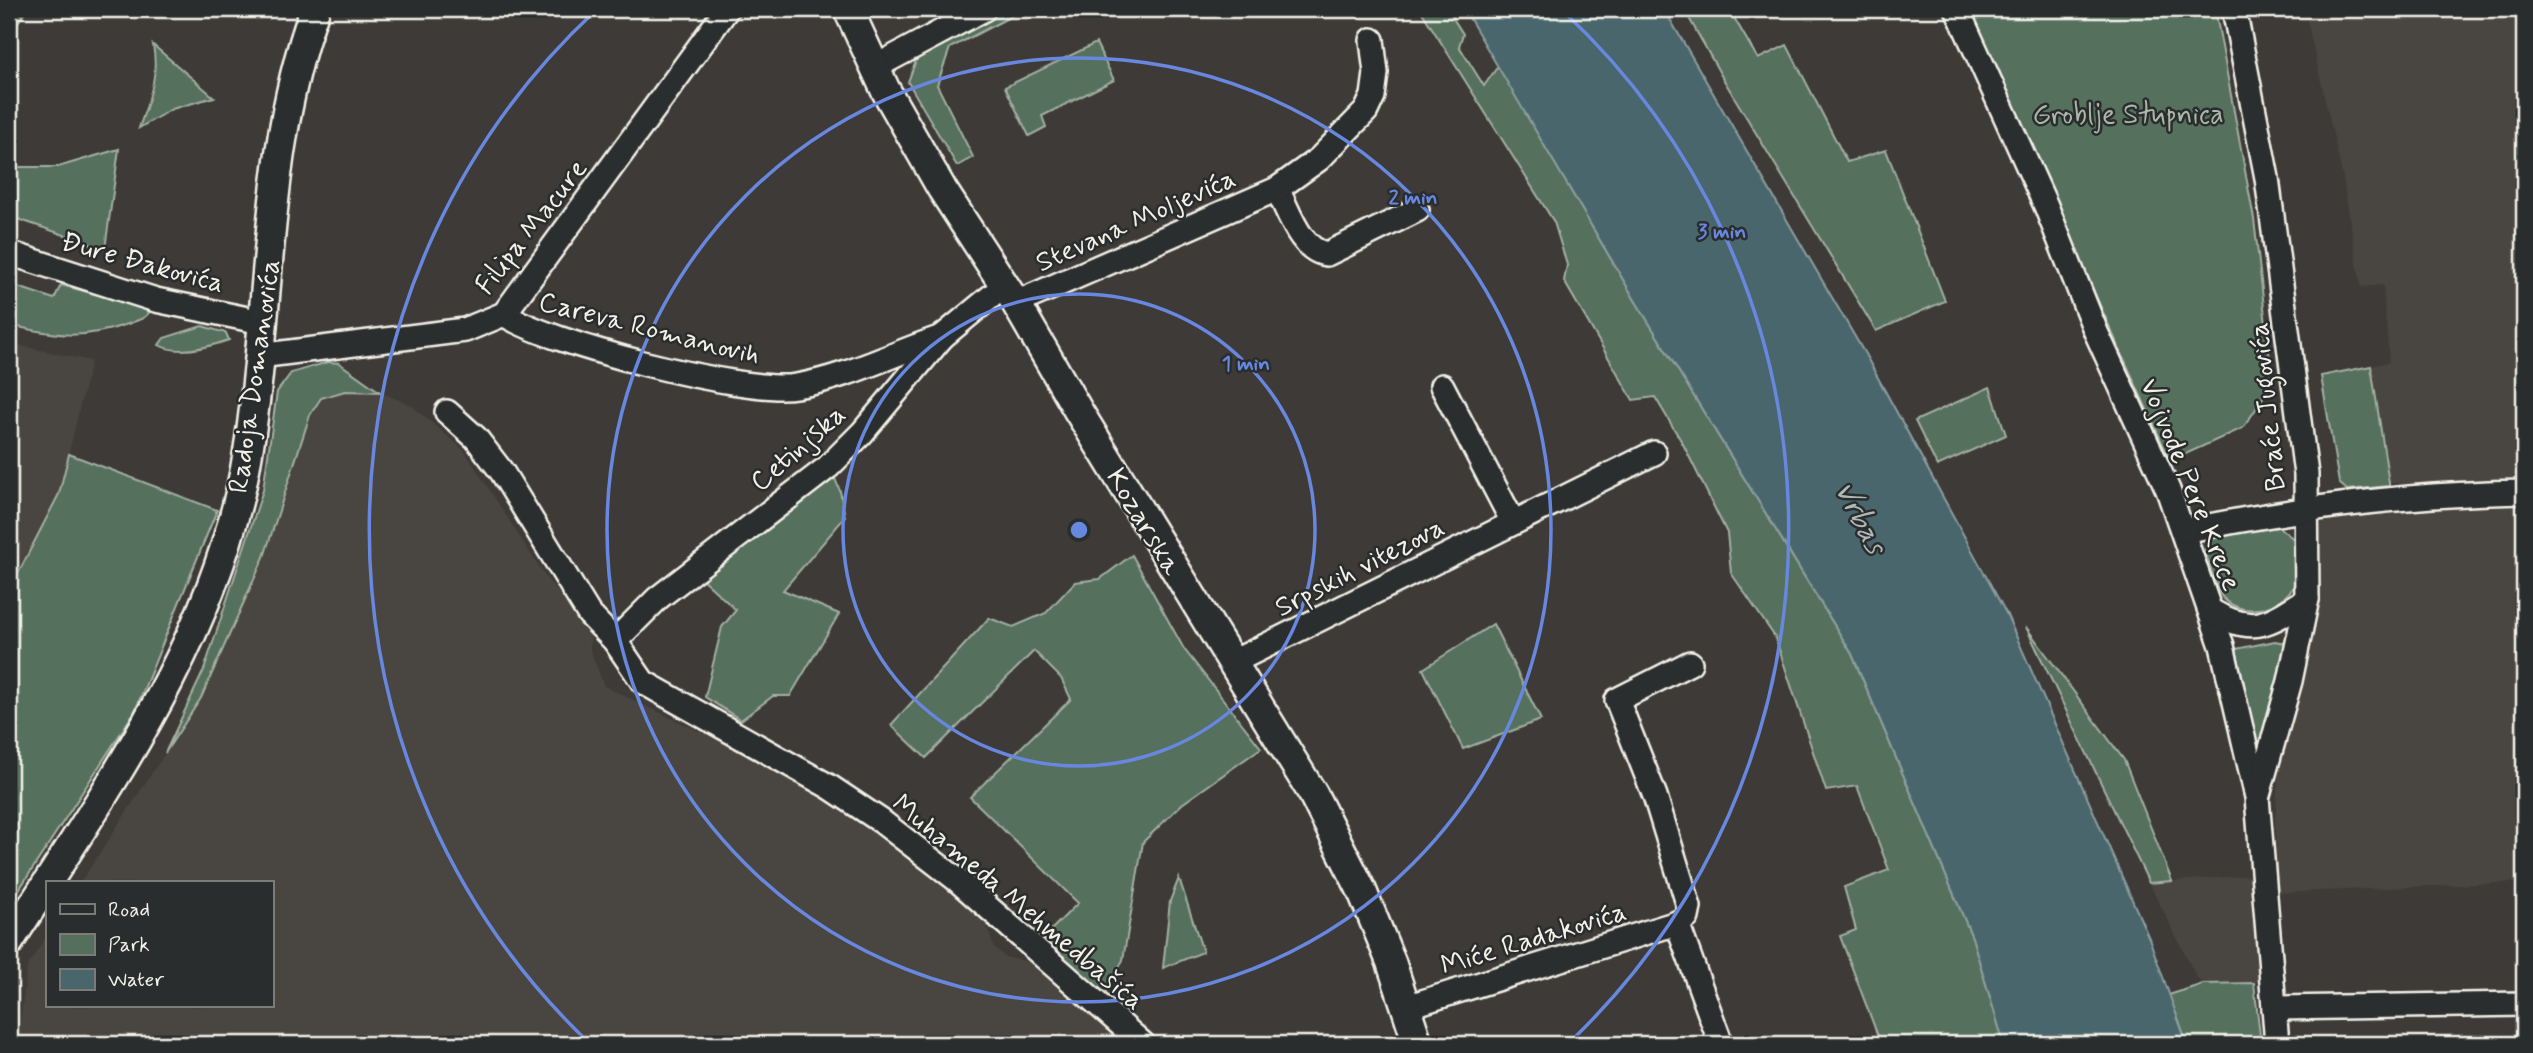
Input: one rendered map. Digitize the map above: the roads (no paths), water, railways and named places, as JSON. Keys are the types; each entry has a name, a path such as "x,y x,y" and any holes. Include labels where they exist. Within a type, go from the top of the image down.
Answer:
{"main road":[{"name":"Radoja Domanovića","path":"48,881 156,706 190,641 218,567 248,453 284,122 300,47 314,9"},
{"name":"Kozarska","path":"848,9 875,67 942,189 1011,294 1324,816 1362,891 1418,1044"},
{"name":"Radoja Domanovića","path":"9,942 46,884"}],"street":[{"name":"Filipa Macure","path":"259,356 457,332 505,314 727,9"},
{"path":"875,67 984,9"},
{"name":"Vojvode Pere Krece","path":"1957,9 2046,206 2096,332 2184,531 2211,611 2225,657 2257,797 2277,1044"},
{"name":"Braće Jugovića","path":"2234,9 2259,126 2275,229 2306,474 2306,599 2290,681 2257,797"},
{"name":"Stevana Moljevića","path":"1011,294 1277,189 1319,159 1366,111 1373,96 1376,73 1371,40"},
{"name":"Stevana Moljevića","path":"1277,189 1305,243 1327,254 1417,209"},
{"name":"Đure Đakovića","path":"9,253 156,300 262,322"},
{"name":"Cetinjska","path":"615,641 659,598 828,467 870,424 942,337 1011,294"},
{"name":"Careva Romanovih","path":"505,314 528,328 594,349 732,383 771,387 815,383 942,337"},
{"path":"1442,386 1513,522"},
{"name":"Muhameda Mehmedbašića","path":"447,412 476,438 502,472 589,614 615,641 633,671 645,684 830,787 923,853 1143,1044"},
{"name":"Srpskih vitezova","path":"1231,663 1654,453"},
{"path":"2184,531 2306,509 2524,492"},
{"path":"2211,611 2235,625 2250,626 2281,616 2306,599"},
{"path":"1690,663 1617,700 1655,796 1689,906 1687,917 1677,923 1721,1044"},
{"name":"Miće Radakovića","path":"1406,1007 1677,923"},
{"path":"2274,1008 2524,1004"}],"water":[{"name":"Vrbas","path":"1464,9 1664,9 1865,354 2006,613 2149,938 2187,1044 2004,1044 1972,937 1852,654 1635,300"}],"park label":[{"name":"Groblje Stupnica","path":"2128,113"}]}
